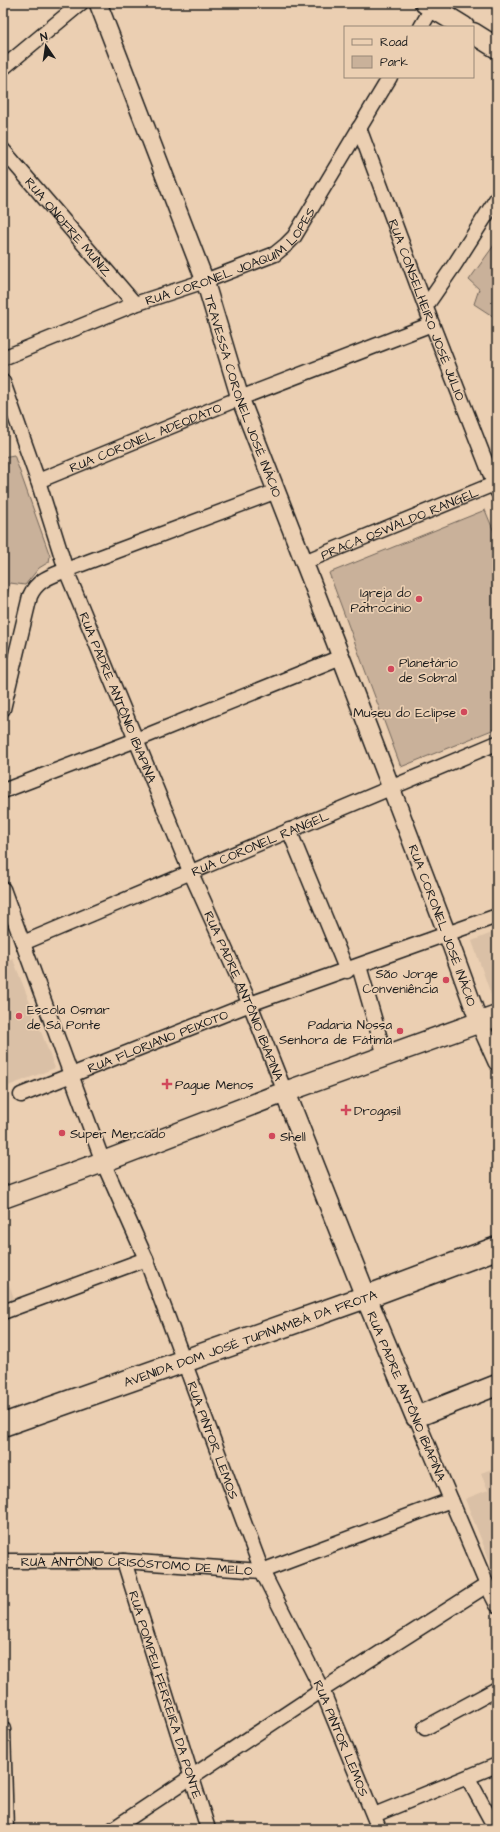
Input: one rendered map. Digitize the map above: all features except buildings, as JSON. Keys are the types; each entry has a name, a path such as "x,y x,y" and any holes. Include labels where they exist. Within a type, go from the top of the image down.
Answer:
{"main road":[{"path":"431,4 463,26"},
{"path":"474,34 497,48"},
{"path":"3,1198 103,1162 285,1092 488,1019"},
{"name":"RUA PADRE ANTÔNIO IBIAPINA","path":"285,1092 366,1297 416,1416"},
{"name":"AVENIDA DOM JOSÉ TUPINAMBÁ DA FROTA","path":"3,1425 183,1360 366,1297 497,1248"},
{"path":"416,1416 497,1385"}],"street":[{"path":"3,68 81,3"},
{"name":"TRAVESSA CORONEL JOSÉ INÁCIO","path":"98,3 204,281 240,398 391,787"},
{"path":"421,26 431,4"},
{"name":"RUA CORONEL JOAQUIM LOPES","path":"3,358 135,304 204,281 275,254 294,236 389,78"},
{"name":"RUA CONSELHEIRO JOSÉ JÚLIO","path":"360,128 432,324 496,488"},
{"name":"RUA ONOFRE MUNIZ","path":"4,154 135,304"},
{"path":"426,306 497,198"},
{"name":"RUA CORONEL ADEODATO","path":"38,481 240,398 432,324"},
{"name":"RUA PADRE ANTÔNIO IBIAPINA","path":"3,382 38,481 66,570 190,871 250,1004 285,1092"},
{"name":"PRAÇA OSWALDO RANGEL","path":"304,562 496,488"},
{"path":"3,709 32,591 40,582 66,570 277,491"},
{"path":"3,791 136,740 341,657"},
{"name":"RUA CORONEL RANGEL","path":"23,943 497,742"},
{"name":"RUA CORONEL JOSÉ INÁCIO","path":"391,787 447,934 488,1019 497,1062"},
{"path":"289,830 353,969 385,1056"},
{"name":"RUA PINTOR LEMOS","path":"3,889 103,1162 146,1259 262,1570 322,1690 379,1829"},
{"name":"RUA FLORIANO PEIXOTO","path":"22,1095 250,1004 353,969 497,916"},
{"path":"3,1312 146,1259"},
{"name":"RUA PADRE ANTÔNIO IBIAPINA","path":"416,1416 487,1585 497,1605"},
{"name":"RUA ANTÔNIO CRISÓSTOMO DE MELO","path":"3,1561 124,1561 262,1570 451,1500"},
{"name":"RUA POMPEU FERREIRA DA PONTE","path":"124,1561 208,1829"},
{"path":"113,1829 322,1690 487,1585"},
{"path":"425,1728 497,1689"},
{"path":"3,1729 6,1829"},
{"path":"374,1815 497,1765"},
{"path":"468,1778 493,1824 497,1827"}],"shaded area":[{"path":"497,931 497,1006 495,1006 472,941"},
{"name":"Escola Osmar de Sá Ponte","path":"13,959 55,1068 3,1088 3,963"},
{"path":"3,1268 17,1306 3,1311"},
{"path":"497,1467 497,1579 465,1499 488,1490 481,1473"}],"green space":[{"path":"497,241 497,319 474,304 479,289 469,280"},
{"path":"14,455 50,556 49,562 39,568 25,585 10,583 3,612 3,457"},
{"path":"485,510 497,539 497,728 401,767 329,573"}],"place":[{"name":"Igreja do Patrocínio","path":"419,599"},
{"name":"Planetário de Sobral","path":"391,669"},
{"name":"Museu do Eclipse","path":"464,712"},
{"name":"São Jorge Conveniência","path":"446,980"},
{"name":"Escola Osmar de Sá Ponte","path":"19,1016"},
{"name":"Padaria Nossa Senhora de Fátima","path":"400,1031"},
{"name":"Pague Menos","path":"167,1084"},
{"name":"Drogasil","path":"346,1110"},
{"name":"Super Mercado","path":"62,1133"},
{"name":"Shell","path":"272,1136"}]}
